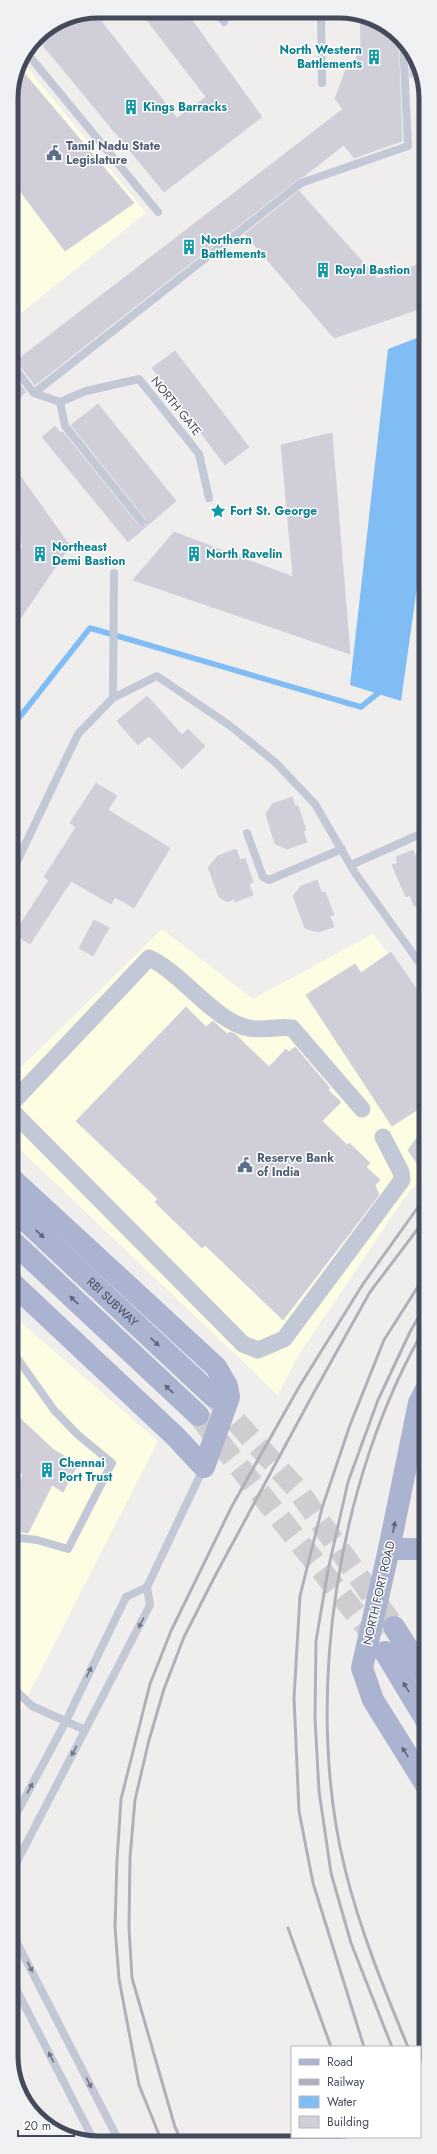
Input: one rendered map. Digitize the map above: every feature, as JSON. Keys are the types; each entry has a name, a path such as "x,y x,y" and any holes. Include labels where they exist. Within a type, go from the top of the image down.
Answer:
{"main road":[{"path":"18,1184 216,1367 223,1377 229,1397 204,1467 175,1436 18,1290"},
{"name":"RBI SUBWAY","path":"18,1213 214,1397"},
{"name":"RBI SUBWAY","path":"18,1246 198,1415"},
{"name":"NORTH FORT ROAD","path":"419,1403 389,1549 362,1668 373,1700 419,1774"},
{"path":"389,1549 419,1549"},
{"path":"394,1627 419,1666"},
{"path":"386,1652 419,1708"}],"street":[{"path":"18,1098 149,958 162,964 176,978 232,1022 250,1028 292,1028 362,1109"},
{"path":"18,1116 243,1344 258,1350 284,1339 402,1180 401,1172 383,1137"}],"lane":[{"path":"221,18 224,22"},
{"path":"321,18 322,83"},
{"path":"34,394 301,183 408,146 404,52"},
{"path":"30,57 158,212"},
{"path":"18,373 34,394 60,402 65,426 142,522"},
{"name":"NORTH GATE","path":"60,402 86,391 139,379 199,454 209,498"},
{"path":"113,698 114,573"},
{"path":"18,859 78,734 113,698 157,676 194,700 276,762 315,804 351,865 419,962"},
{"path":"246,833 263,877 269,880 342,849"},
{"path":"351,865 419,835"},
{"path":"18,1359 54,1410 77,1434 112,1463 68,1549 37,1540 18,1538"},
{"path":"18,1811 66,1721 126,1597 146,1587 204,1467"},
{"path":"18,1858 150,1606 146,1587"},
{"path":"18,1693 32,1706 85,1730"},
{"path":"18,1945 116,2136"},
{"path":"18,1993 91,2136"}],"shaded area":[{"name":"Tamil Nadu State Legislature","path":"25,65 146,213 18,315 18,93"},
{"path":"162,929 253,999 373,934 419,994 419,1180 405,1197 298,1356 278,1395 18,1148 18,1070"},
{"path":"18,1320 158,1441 18,1715"}],"water":[{"path":"419,337 419,573 401,701 350,685 388,349"}],"building":[{"name":"Kings Barracks","path":"99,18 177,118 206,97 145,18 190,18 262,117 164,192 40,42 58,29 72,22"},
{"path":"360,21 374,26 398,44 402,141 354,158 344,145 298,179 35,385 18,364 18,359 343,109 335,99 346,69 352,70 361,44"},
{"path":"409,61 416,76 410,77"},
{"path":"23,72 134,203 65,251 18,188 18,93"},
{"name":"Royal Bastion","path":"299,191 378,279 419,264 419,309 334,338 245,234"},
{"path":"175,351 249,447 225,465 152,368"},
{"path":"18,382 26,392 18,398"},
{"path":"98,404 176,501 128,542 42,437 55,426 61,433 63,432 138,525 145,526 147,524 146,519 71,425"},
{"name":"North Ravelin","path":"332,433 350,654 133,580 174,532 293,577 281,445"},
{"name":"Northeast Demi Bastion","path":"18,473 70,546 18,622 18,553 23,546 18,539"},
{"path":"147,696 182,735 188,729 205,746 182,769 149,736 138,745 117,721"},
{"path":"96,783 117,796 108,810 170,848 134,908 115,897 111,904 71,881 30,944 18,936 18,928 49,880 44,877 76,827 70,823"},
{"path":"292,797 295,806 298,806 306,830 303,831 307,842 287,849 275,844 266,814 272,804"},
{"path":"236,849 240,860 245,858 253,882 249,884 253,895 235,902 234,899 227,902 219,897 208,867 218,856"},
{"path":"413,850 415,856 419,854 419,904 414,906 410,895 406,897 392,865 398,863 396,857"},
{"path":"317,880 322,893 325,892 334,915 330,916 334,927 318,932 305,928 293,896 301,886"},
{"path":"94,920 109,928 93,956 79,948"},
{"path":"391,952 419,993 419,1109 392,1126 306,995 355,964 361,973"},
{"name":"Reserve Bank of India","path":"186,1007 206,1027 213,1021 227,1034 230,1032 235,1034 269,1067 286,1049 289,1052 295,1047 330,1088 328,1090 341,1102 322,1121 347,1145 349,1143 370,1163 366,1167 380,1180 375,1185 379,1195 283,1320 205,1245 202,1248 155,1202 158,1199 76,1121"},
{"path":"419,1135 419,1166 408,1150"},
{"name":"Chennai Port Trust","path":"18,1417 54,1450 78,1464 63,1492 52,1485 28,1533 18,1531 18,1485 23,1475 18,1470"}],"waterway":[{"path":"18,719 90,628 361,707 382,690"}],"tunnel":[{"path":"214,1397 297,1489 394,1627"},
{"path":"198,1415 380,1644"}],"railway":[{"path":"160,2136 139,2085 119,1979 115,1927 121,1799 150,1684 171,1631 232,1506 299,1387 363,1284 419,1206"},
{"path":"179,2136 175,2127 132,1978 129,1928 130,1857 135,1800 149,1740 164,1689 184,1637 215,1576 370,1292 419,1227"},
{"path":"364,2046 313,1883 299,1811 294,1698 300,1596 322,1508 350,1425 384,1340 419,1285"},
{"path":"392,2046 351,1943 331,1873 319,1791 315,1718 316,1641 328,1570 348,1482 378,1400 419,1316"},
{"path":"408,2046 365,1937 345,1869 333,1803 327,1734 329,1662 336,1590 350,1519 370,1451 395,1386 419,1340"},
{"path":"288,1928 331,2046"}],"place":[{"name":"North Western Battlements","path":"374,57"},
{"name":"Kings Barracks","path":"131,107"},
{"name":"Tamil Nadu State Legislature","path":"54,153"},
{"name":"Northern Battlements","path":"189,247"},
{"name":"Royal Bastion","path":"323,270"},
{"name":"Fort St. George","path":"218,511"},
{"name":"Northeast Demi Bastion","path":"40,554"},
{"name":"North Ravelin","path":"194,554"},
{"name":"Reserve Bank of India","path":"245,1165"},
{"name":"Chennai Port Trust","path":"47,1470"}]}
